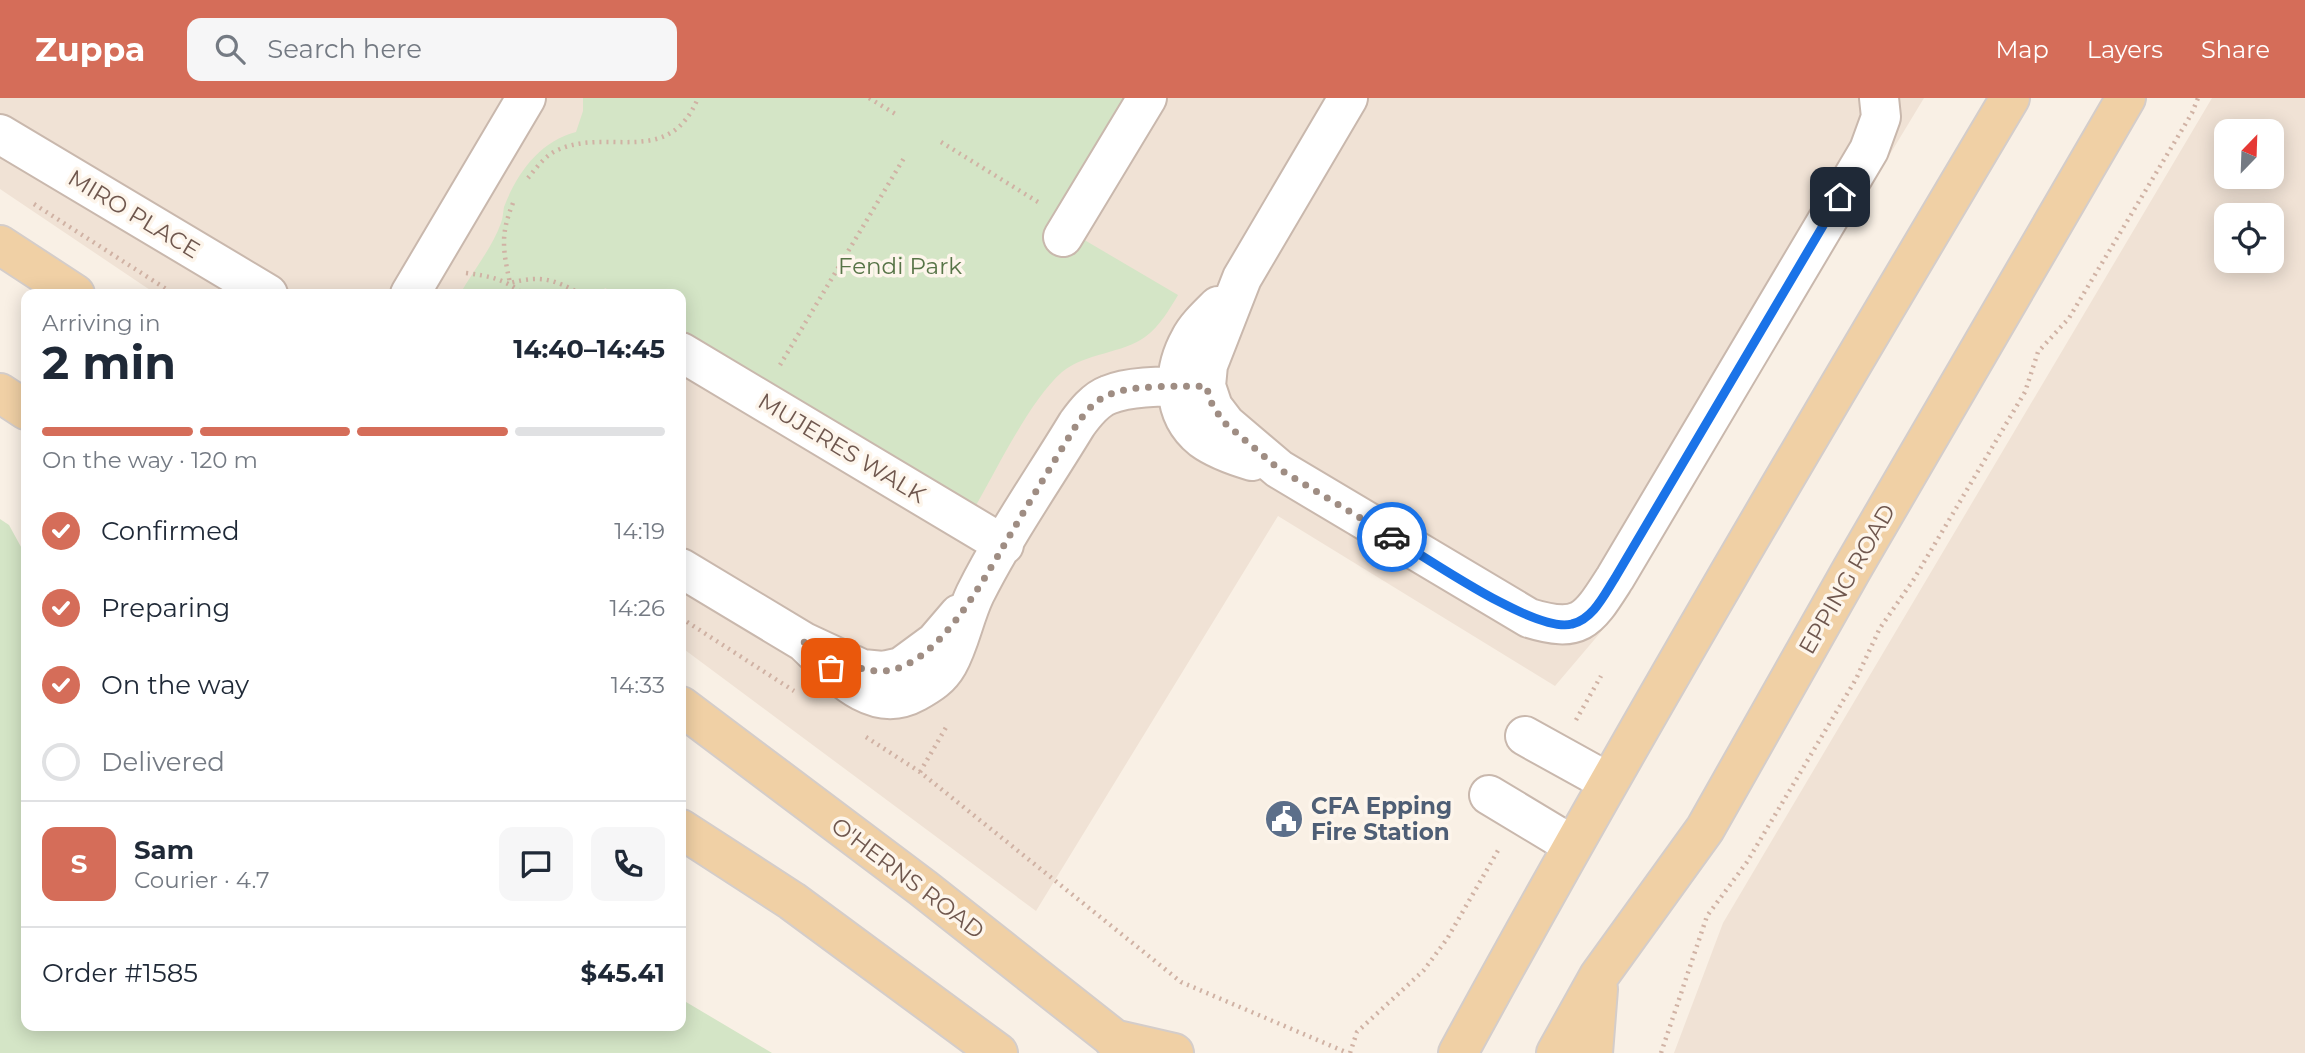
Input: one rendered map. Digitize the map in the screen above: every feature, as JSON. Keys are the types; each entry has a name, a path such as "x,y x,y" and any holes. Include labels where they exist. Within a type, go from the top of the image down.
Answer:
{"main road":[{"path":"1458,1053 1572,845 1760,518 2010,98"},
{"name":"EPPING ROAD","path":"1556,1053 1598,976 1705,829 1852,569 2126,98"},
{"path":"0,245 67,289"},
{"path":"0,393 21,407"},
{"name":"O'HERNS ROAD","path":"686,710 923,888 1123,1046"},
{"path":"686,832 792,901 998,1053"},
{"path":"1593,1053 1598,976"},
{"path":"1123,1046 1174,1053"}],"street":[{"path":"416,284 526,98"},
{"path":"1067,230 1147,98"},
{"path":"1348,98 1242,278 1191,337 1178,362 1191,387 1185,420 1202,439 1227,453 1279,469 1529,618 1555,626 1573,624 1585,618 1615,578 1869,150 1881,117 1879,98"},
{"name":"MIRO PLACE","path":"0,134 260,289"},
{"name":"MUJERES WALK","path":"686,355 1004,545"},
{"path":"686,571 804,642 862,669 883,671 901,667 935,642 975,595 1077,424 1090,408 1106,395 1122,390 1191,387"},
{"path":"1540,744 1608,782"},
{"path":"1505,804 1572,845"}],"path":[{"path":"527,179 544,159 560,149 580,144 654,140 676,130 694,108 698,98"},
{"path":"869,98 897,114"},
{"path":"1661,1053 1707,916 1747,862 1856,679 1880,628 1914,579 2018,404 2029,382 2038,352 2069,318 2186,124 2198,98"},
{"path":"941,142 1067,230"},
{"path":"760,399 904,158"},
{"path":"510,283 502,247 504,225 514,201"},
{"path":"33,204 166,289"},
{"path":"416,284 462,273 491,276 510,283 517,289"},
{"path":"510,283 531,277 545,278 569,289"},
{"path":"686,621 795,691"},
{"path":"1540,744 1587,703 1601,676"},
{"path":"920,772 948,724"},
{"path":"863,735 920,772 1181,982 1349,1053 1357,1032 1424,970 1447,939 1505,804"}],"shaded area":[{"path":"0,98 1924,98 1600,633 1555,686 1278,516 1036,911 686,651 686,289 149,289 0,189"},
{"path":"2212,98 2305,98 2305,1053 1674,1053 1723,923"}],"green space":[{"name":"Fendi Park","path":"583,98 1140,98 1064,228 1178,295 1160,323 1145,337 1126,347 1071,366 1050,384 1015,436 975,507 686,335 686,289 463,289 488,250 502,221 509,194 523,171 531,160 551,143 576,132 583,111"},
{"path":"0,519 9,525 21,547 21,1031 686,1031 686,1002 772,1053 0,1053"}],"way so far":[{"path":"831,668 804,642 862,669 883,671 901,667 935,642 975,595 1077,424 1090,408 1106,395 1122,390 1206,386 1213,407 1226,424 1279,469 1392,537"}],"place":[{"name":"CFA Epping Fire Station","path":"1284,819"}],"route":[{"path":"1392,537 1529,618 1555,626 1573,624 1585,618 1597,606 1615,578 1840,197"}]}
